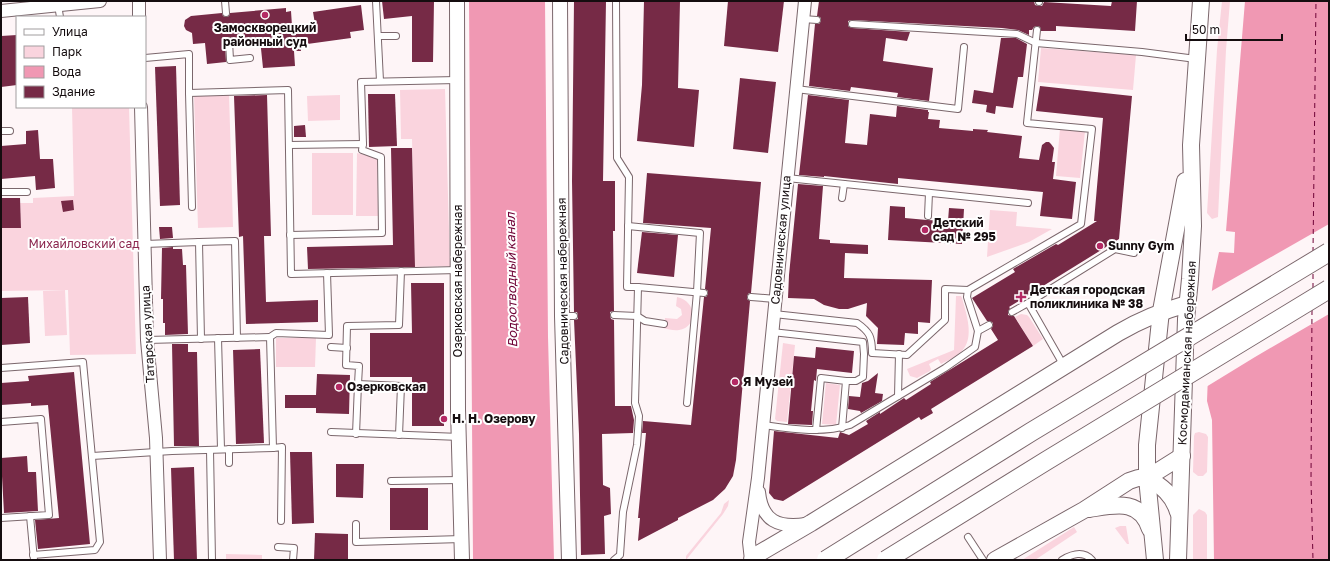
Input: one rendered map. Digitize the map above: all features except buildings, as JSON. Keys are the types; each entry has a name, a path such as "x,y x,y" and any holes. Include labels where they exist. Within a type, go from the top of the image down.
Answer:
{"main road":[{"name":"Космодамианская набережная","path":"1178,560 1187,304 1193,226 1191,145 1201,1"},
{"name":"Космодамианская набережная","path":"1155,560 1147,478 1147,445 1161,311 1191,145"},
{"path":"826,560 1031,432 1329,252"},
{"path":"891,558 1046,461 1329,289"},
{"path":"751,560 758,554 810,524 1135,323 1161,311 1187,304"},
{"path":"1147,478 1182,456"},
{"path":"993,560 1084,510 1129,481 1138,478 1147,478 1170,494 1176,505 1180,518"},
{"path":"1084,510 1111,506 1123,506 1140,511 1145,516 1154,540"},
{"path":"758,560 769,548"}],"street":[{"path":"1,10 58,8 100,1"},
{"path":"139,1 139,16"},
{"name":"Озерковская набережная","path":"457,1 458,410 460,437 462,560"},
{"name":"Садовническая набережная","path":"560,1 568,316 569,560"},
{"name":"Садовническая улица","path":"751,560 749,542 758,478 805,1"},
{"name":"Татарская улица","path":"141,108 147,340 156,452 160,560"},
{"name":"Садовническая улица","path":"758,478 760,503 772,521 793,526 810,524"}],"lane":[{"path":"225,1 226,13"},
{"path":"376,1 380,81"},
{"path":"616,1 617,158 629,177 627,287 704,293"},
{"path":"803,19 817,20"},
{"path":"852,24 1016,34 1036,43 1142,52 1197,59"},
{"path":"774,314 857,323 867,330 872,342 872,353 906,355 945,320 945,289 968,290 1081,224 1092,129 1027,123 1037,30"},
{"path":"378,36 396,36"},
{"path":"228,41 230,60 250,58"},
{"path":"796,89 958,109 964,47"},
{"path":"146,58 189,54 192,207"},
{"path":"290,235 382,233 381,157 362,150 361,82 458,80"},
{"path":"190,92 288,90 291,274 458,270"},
{"path":"1,131 10,131"},
{"path":"289,145 363,144"},
{"path":"787,178 1028,203"},
{"path":"842,198 844,184"},
{"path":"1,192 27,192"},
{"path":"928,216 929,193"},
{"path":"628,226 700,233 697,292 687,403"},
{"path":"145,244 235,241 237,338"},
{"path":"199,242 202,339"},
{"path":"1012,312 1115,249 1134,253"},
{"path":"356,434 359,366 346,365 347,326 399,325 401,271"},
{"path":"147,340 270,337 276,333 329,335 327,273"},
{"path":"614,560 620,555 623,512 637,445 639,416 635,403 638,287"},
{"path":"763,425 816,430 850,426 945,368 975,347 978,331 966,297 968,290"},
{"path":"751,297 776,299"},
{"path":"1028,303 1063,368"},
{"path":"614,315 637,316 645,321 664,324"},
{"path":"978,331 989,325"},
{"path":"772,332 862,342 864,354 863,377 856,381 821,378 816,430"},
{"path":"270,337 273,448"},
{"path":"218,338 221,449"},
{"path":"330,347 346,348"},
{"path":"898,396 899,354"},
{"path":"1,368 83,362 100,542 95,550 33,558 30,516"},
{"path":"84,372 92,371"},
{"path":"842,428 846,381"},
{"path":"358,384 401,386 399,436"},
{"path":"1,422 41,419 49,515 1,518"},
{"path":"331,432 399,436 460,437"},
{"path":"92,456 115,452 156,452 282,447 281,521"},
{"path":"229,449 229,463"},
{"path":"210,450 212,560"},
{"path":"391,481 461,480"},
{"path":"356,524 356,542 462,539"},
{"path":"968,537 993,560"},
{"path":"278,547 294,548 293,560"},
{"path":"1062,560 1075,554 1084,554 1092,560"}],"green space":[{"path":"1222,1 1230,1 1226,50 1218,217 1212,219 1207,213 1217,50"},
{"path":"1041,48 1136,55 1133,90 1038,82"},
{"path":"445,89 450,266 415,267 412,139 401,139 400,90"},
{"path":"229,94 233,227 198,228 194,95"},
{"path":"340,95 340,120 308,121 307,96"},
{"name":"Михайловский сад","path":"72,108 129,108 136,354 70,355 68,290 1,291 1,228 21,228 20,203 33,203 33,198 74,196"},
{"path":"1060,128 1085,131 1080,178 1056,176"},
{"path":"312,153 353,153 353,215 312,215"},
{"path":"357,153 377,158 378,216 356,216"},
{"path":"990,210 1017,212 1016,226 1052,229 1029,242 987,257"},
{"path":"65,290 67,335 45,336 43,291"},
{"path":"956,296 961,296 962,298 967,318 969,332 966,345 958,355 941,364 938,359 929,364 931,369 930,371 917,378 910,376 907,369 954,350"},
{"path":"677,297 684,299 691,308 693,314 690,324 679,330 663,328 665,318 677,319 682,315 681,309 676,306"},
{"path":"1021,314 1029,317 1043,339 1033,346 1015,317"},
{"path":"276,338 316,338 315,367 276,367"},
{"path":"783,343 795,345 787,422 777,421 775,419"},
{"path":"826,383 840,385 836,425 822,424"},
{"path":"1199,432 1206,434 1208,437 1207,472 1203,476 1198,476 1193,472 1194,436 1195,433"},
{"path":"729,500 728,506 723,514 686,560 686,556 721,513 724,504"},
{"path":"1199,509 1207,515 1207,560 1193,560 1193,515"},
{"path":"1126,526 1129,544 1127,544 1115,528"},
{"path":"1074,527 1077,532 1035,560 1022,560"},
{"path":"226,554 262,555 262,560 226,560"}],"water":[{"name":"Водоотводный канал","path":"469,1 545,1 548,337 554,560 473,560"},
{"path":"1245,1 1329,1 1329,560 1214,560 1212,420 1207,401 1211,298 1219,252 1234,253 1235,232 1226,231"}],"pier":[{"path":"1329,224 1329,314 1206,387 1210,292"}],"ferry route":[{"path":"1313,252 1316,1"},
{"path":"1313,272 1313,288"},
{"path":"1312,310 1311,480 1313,560"}],"place":[{"name":"Замоскворецкий районный суд","path":"265,15"},
{"name":"Детский сад № 295","path":"925,230"},
{"name":"Sunny Gym","path":"1100,246"},
{"name":"Детская городская поликлиника № 38","path":"1021,297"},
{"name":"Я Музей","path":"735,382"},
{"name":"Озерковская","path":"339,387"},
{"name":"Н. Н. Озерову","path":"444,419"}]}
